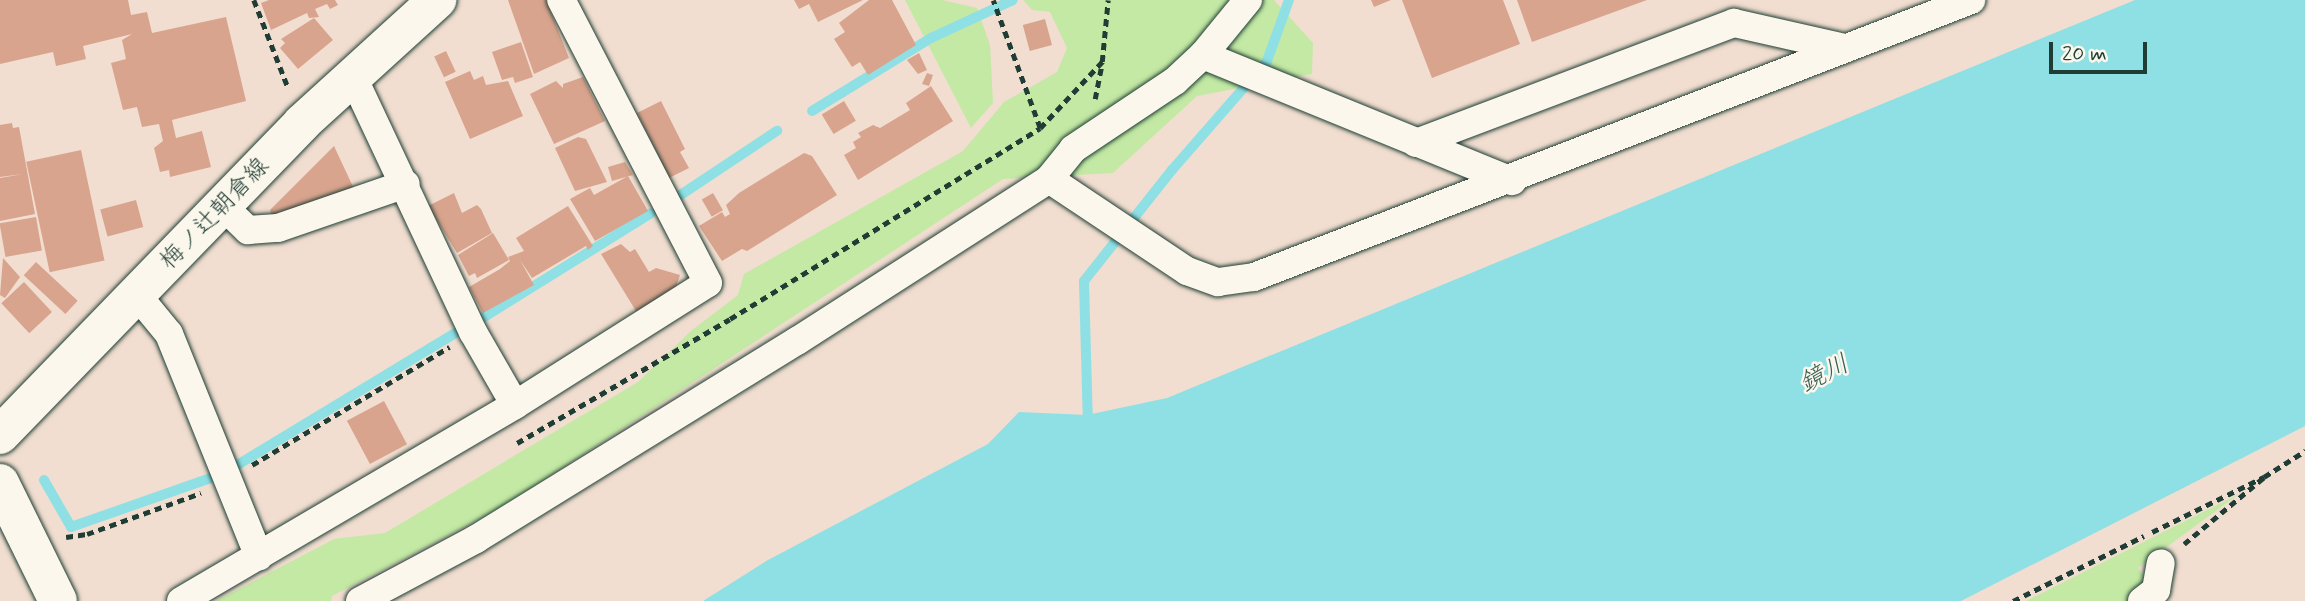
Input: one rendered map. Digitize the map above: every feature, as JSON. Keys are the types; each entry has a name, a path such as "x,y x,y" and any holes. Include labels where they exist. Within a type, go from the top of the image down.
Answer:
{"main road":[{"name":"梅ノ辻朝倉線","path":"0,435 302,123 438,0"},
{"path":"0,483 58,601"}],"street":[{"path":"181,601 515,405 708,283 561,0"},
{"path":"360,601 476,540 797,341 1049,179 1073,149 1175,82 1203,55 1248,0"},
{"path":"1049,179 1164,259 1218,282 1254,277 1512,181 1971,0"},
{"path":"1416,143 1734,23 1845,48"},
{"path":"1203,55 1512,181"},
{"path":"352,75 406,184 473,332 515,405"},
{"path":"223,206 247,230 278,228 406,184"},
{"path":"137,295 169,334 259,557"},
{"path":"2142,601 2156,590 2161,563"}],"path":[{"path":"254,0 302,123"},
{"path":"993,0 1002,26"},
{"path":"1040,128 1102,62 1108,0"},
{"path":"242,471 473,332"},
{"path":"2013,601 2264,477 2305,451"},
{"path":"2161,563 2264,477"},
{"path":"56,538 87,534 178,504 214,487"}],"green space":[{"path":"905,0 942,0 977,8 990,45 993,103 971,128"},
{"path":"1023,0 1274,0 1313,43 1312,74 1197,96 1113,173 1003,179 503,507 332,596 331,601 216,601 334,539 385,533 638,382 691,331 738,295 744,274 963,151 1004,102 1057,72 1067,48 1050,12 1032,10"},
{"path":"2239,494 2138,568 2151,584 2127,601 2026,601"}],"water":[{"name":"鏡川","path":"2135,0 2305,0 2305,426 1961,601 703,601 768,560 988,444 1019,412 1087,415 1167,398"}],"building":[{"path":"0,0 128,0 131,15 147,12 152,33 226,17 246,101 172,120 176,138 202,131 211,167 170,177 169,170 160,172 154,148 163,141 159,124 142,127 137,107 123,110 111,63 126,59 122,40 132,34 83,46 86,59 56,66 53,52 0,64"},
{"path":"269,0 335,0 338,5 330,9 327,4 315,9 319,17 309,18 307,13 271,30 261,3"},
{"path":"508,0 546,0 569,58 534,74"},
{"path":"794,0 863,0 818,22 809,4 799,9"},
{"path":"869,0 892,0 916,45 868,75 860,62 852,67 834,39 845,32 839,23"},
{"path":"1371,0 1391,0 1374,7"},
{"path":"1402,0 1503,0 1520,44 1432,78"},
{"path":"1517,0 1647,0 1532,42"},
{"path":"314,18 333,40 298,69 280,48 285,43 281,39"},
{"path":"1045,19 1052,45 1030,51 1023,25"},
{"path":"521,42 533,77 515,83 513,77 502,80 492,52"},
{"path":"446,51 456,72 444,77 434,56"},
{"path":"919,53 927,70 918,74 907,60"},
{"path":"470,71 474,80 483,76 486,85 508,81 523,116 470,139 445,82"},
{"path":"927,73 933,75 929,86 922,84"},
{"path":"583,77 605,121 554,144 530,94 556,81 563,88 563,84"},
{"path":"931,86 953,121 858,180 844,155 856,148 853,142 861,137 858,133 873,125 880,128 910,110 906,103"},
{"path":"661,101 685,149 680,152 689,168 669,178 637,113"},
{"path":"844,101 856,121 834,134 822,114"},
{"path":"12,123 13,128 19,127 35,214 0,221 0,178 23,174 0,177 0,125"},
{"path":"578,137 586,139 607,182 575,191 555,148"},
{"path":"334,146 355,191 273,219 270,210"},
{"path":"81,150 104,261 50,272 26,162"},
{"path":"804,153 812,156 837,195 747,251 742,249 722,261 699,226 722,212 725,217 730,214 726,205 739,193"},
{"path":"625,162 633,175 612,181 608,167"},
{"path":"628,176 648,211 595,241 570,199 590,188 594,195"},
{"path":"454,193 462,213 477,205 481,209 492,233 457,253 428,206"},
{"path":"713,193 723,210 712,217 702,200"},
{"path":"136,200 143,227 108,237 100,210"},
{"path":"568,206 593,246 588,250 586,246 532,278 520,260 534,285 483,313 469,287 500,269 510,261 508,257 524,251 516,238"},
{"path":"36,217 42,250 5,257 0,223"},
{"path":"493,233 509,260 477,278 475,273 469,276 458,255"},
{"path":"621,244 630,252 635,249 649,272 656,268 680,275 672,298 639,316 601,254"},
{"path":"3,258 20,277 5,298 0,295"},
{"path":"36,262 78,301 65,314 24,275"},
{"path":"24,282 52,312 29,333 1,303"},
{"path":"384,401 407,444 370,464 347,421"}],"waterway":[{"path":"812,111 931,38 1013,0"},
{"path":"1088,426 1084,281 1172,170 1267,61 1289,0"},
{"path":"679,196 777,131"},
{"path":"481,319 651,213"},
{"path":"239,464 459,331"},
{"path":"44,480 71,527 211,478"}]}
